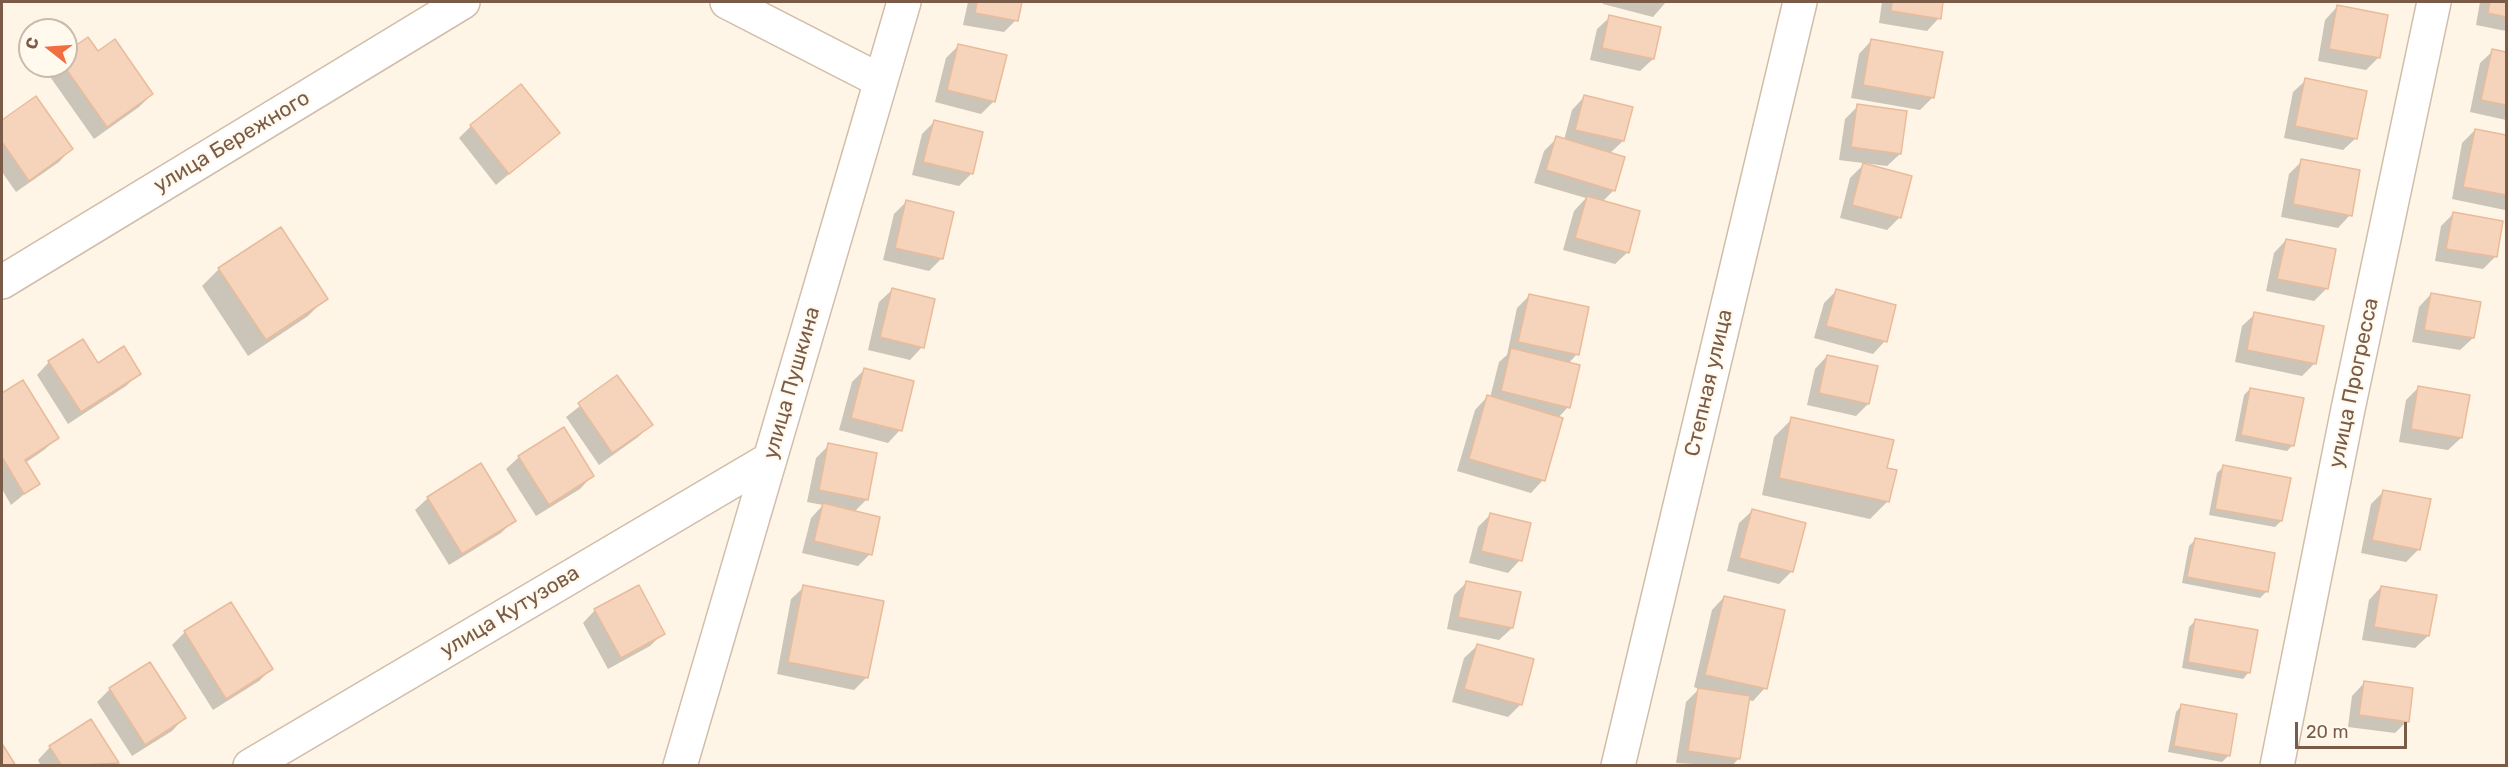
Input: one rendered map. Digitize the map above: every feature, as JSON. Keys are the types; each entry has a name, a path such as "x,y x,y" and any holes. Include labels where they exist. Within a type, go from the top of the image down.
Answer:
{"street":[{"name":"улица Бережного","path":"2,282 464,2"},
{"path":"727,2 881,81"},
{"name":"улица Пушкина","path":"680,765 904,2"},
{"name":"Степная улица","path":"1618,765 1800,2"},
{"name":"улица Прогресса","path":"2277,765 2348,409 2434,2"},
{"name":"улица Кутузова","path":"250,765 770,459"}],"building":[{"path":"977,2 1022,2 1018,21 975,13"},
{"path":"1892,2 1943,2 1941,19 1891,11"},
{"path":"2490,2 2506,2 2506,17 2488,13"},
{"path":"2337,5 2388,15 2380,58 2329,49"},
{"path":"1609,15 1661,27 1654,59 1602,48"},
{"path":"88,37 98,51 115,39 153,94 107,127 72,78 78,78 78,44"},
{"path":"1871,39 1943,52 1934,98 1863,85"},
{"path":"958,44 1007,55 995,102 947,90"},
{"path":"2492,49 2506,52 2506,105 2481,100"},
{"path":"2305,78 2367,91 2357,139 2295,126"},
{"path":"521,84 560,133 509,174 470,125"},
{"path":"1584,95 1633,107 1624,141 1575,130"},
{"path":"36,96 73,149 29,181 2,142 2,120"},
{"path":"1857,104 1907,111 1901,154 1851,147"},
{"path":"934,120 983,132 973,174 923,162"},
{"path":"2475,129 2506,135 2506,195 2463,187"},
{"path":"1556,136 1625,157 1615,191 1546,170"},
{"path":"2301,159 2360,170 2352,216 2293,204"},
{"path":"1863,163 1912,176 1901,218 1852,205"},
{"path":"1587,196 1640,211 1629,253 1575,238"},
{"path":"906,200 954,212 943,259 895,248"},
{"path":"2453,212 2503,221 2497,257 2446,249"},
{"path":"281,227 328,299 266,340 218,268"},
{"path":"2286,239 2336,249 2328,289 2277,279"},
{"path":"892,288 935,299 924,348 880,337"},
{"path":"1836,289 1896,305 1887,342 1826,326"},
{"path":"2431,293 2481,302 2474,338 2424,330"},
{"path":"1529,294 1589,307 1579,355 1518,342"},
{"path":"2254,312 2324,326 2316,364 2247,350"},
{"path":"83,339 98,363 124,346 141,374 81,412 48,361"},
{"path":"1511,348 1580,365 1570,408 1501,391"},
{"path":"1827,355 1878,366 1869,404 1819,393"},
{"path":"864,368 914,381 902,431 851,418"},
{"path":"617,375 653,425 612,453 578,403"},
{"path":"23,380 59,438 25,460 40,484 24,494 2,457 2,393"},
{"path":"2418,386 2470,395 2462,438 2411,429"},
{"path":"2250,388 2304,398 2294,446 2241,435"},
{"path":"1487,395 1563,418 1545,481 1469,459"},
{"path":"1791,417 1894,440 1887,468 1897,470 1889,502 1779,478"},
{"path":"564,427 594,476 549,505 518,456"},
{"path":"828,443 877,453 868,500 819,490"},
{"path":"481,463 516,521 462,554 427,497"},
{"path":"2223,465 2291,478 2282,521 2215,509"},
{"path":"2383,490 2431,499 2420,550 2372,540"},
{"path":"823,503 880,517 872,555 814,541"},
{"path":"1752,509 1806,523 1793,572 1739,558"},
{"path":"1490,513 1531,523 1522,561 1481,551"},
{"path":"2195,538 2275,553 2268,592 2187,577"},
{"path":"1466,581 1521,592 1513,628 1458,617"},
{"path":"639,585 665,634 621,658 594,609"},
{"path":"803,585 884,601 868,678 788,662"},
{"path":"2381,586 2437,595 2429,636 2374,627"},
{"path":"1724,596 1785,610 1767,689 1705,675"},
{"path":"231,602 273,669 226,699 184,631"},
{"path":"2195,619 2258,630 2250,673 2188,662"},
{"path":"1477,644 1534,659 1522,705 1464,689"},
{"path":"150,662 186,718 145,745 109,688"},
{"path":"2364,681 2413,688 2409,722 2359,715"},
{"path":"1698,688 1750,696 1740,759 1688,751"},
{"path":"2181,704 2237,714 2230,756 2174,746"},
{"path":"91,719 119,763 62,766 49,746"},
{"path":"3,745 16,766 2,766"}]}
